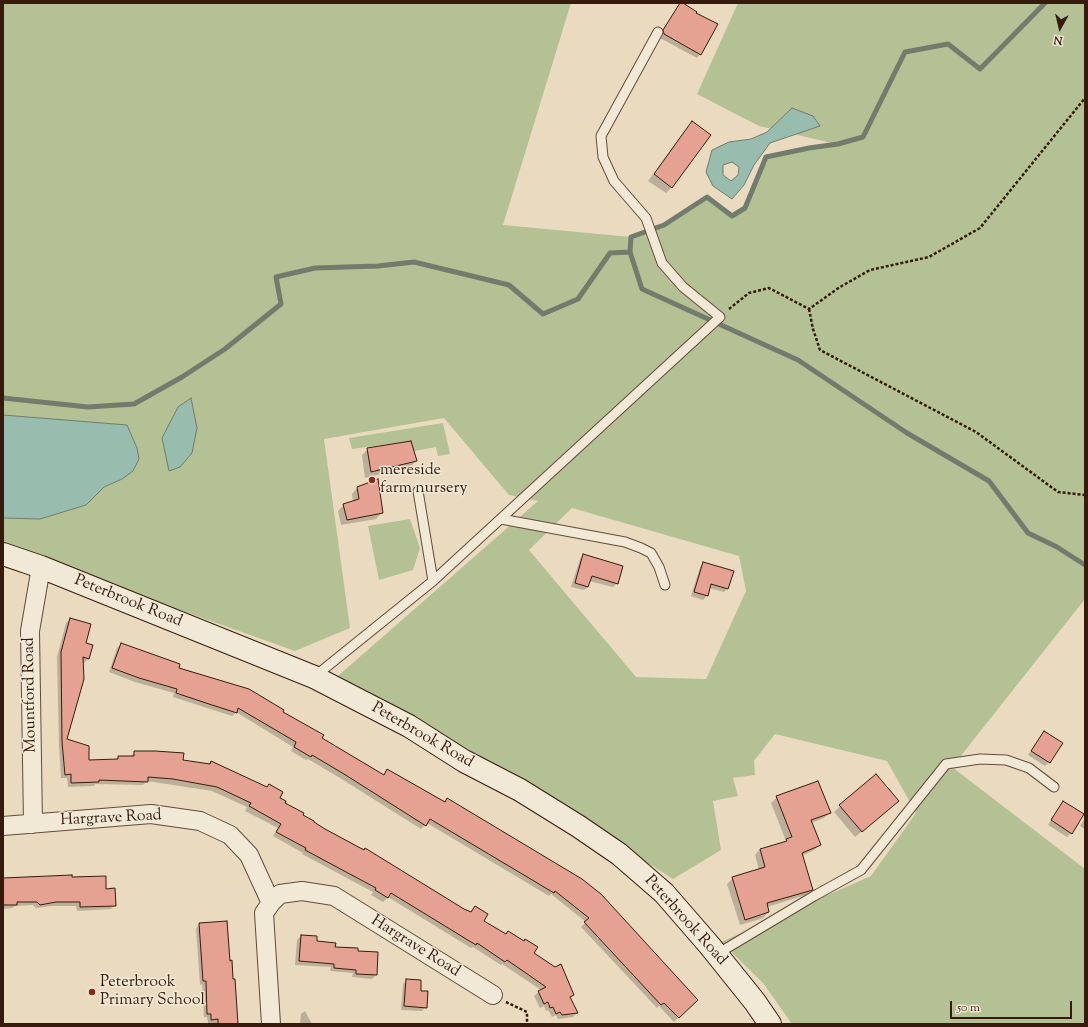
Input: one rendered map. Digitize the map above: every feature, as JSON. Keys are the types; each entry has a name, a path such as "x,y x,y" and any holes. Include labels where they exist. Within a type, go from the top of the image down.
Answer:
{"street":[{"name":"Peterbrook Road","path":"3,554 41,567 314,677 409,726 464,761 520,790 620,854 664,893 717,954 755,1002 770,1024"},
{"name":"Mountford Road","path":"33,824 30,631 41,567"},
{"name":"Hargrave Road","path":"3,826 151,814 200,820 230,835 249,856 271,903 280,894 302,891 334,896 493,996"},
{"path":"271,903 264,913 271,1024"}],"lane":[{"path":"314,677 433,581 719,318 683,287 662,263 646,218 614,181 603,157 601,136 658,32"},
{"path":"418,491 433,581"},
{"path":"501,519 625,542 641,548 651,553 659,567 664,584"},
{"path":"717,954 814,896 861,870 946,764 980,759 1006,760 1029,768 1054,787"}],"path":[{"path":"809,309 840,287 870,270 929,257 980,228 1085,98"},
{"path":"719,318 749,293 769,288 809,309"},
{"path":"809,309 813,329 820,350 976,432 1058,492 1085,496"},
{"path":"493,996 527,1012 527,1024"}],"shaded area":[{"path":"3,3 571,3 503,225 631,237 664,225 707,197 732,216 745,208 766,157 836,144 759,126 697,94 738,3 1085,3 1085,599 952,767 1085,869 1085,1024 792,1024 763,983 721,942 871,876 916,813 887,761 775,734 754,761 755,775 733,778 738,796 713,801 721,850 673,879 498,768 338,676 538,501 509,495 444,418 324,439 350,628 295,651 3,545 3,518 40,519 86,505 104,487 122,479 127,425 3,415","holes":["572,508 739,556 746,591 706,679 636,677 529,550"]},
{"path":"792,108 813,116 820,126 770,143 754,165 744,185 732,199 713,186 706,172 712,150 729,142 751,139 767,132","holes":["732,162 739,167 738,175 731,181 723,175 723,165"]},
{"path":"191,398 197,428 192,453 180,467 169,471 162,438 178,407"},
{"path":"3,415 127,425 137,448 139,459 133,471 122,479 104,487 86,505 40,519 3,518"},
{"path":"443,423 450,454 438,456 436,447 414,451 411,441 352,449 349,438"},
{"path":"410,519 420,548 413,570 379,580 368,526"}],"building":[{"path":"680,3 683,3 697,12 696,13 718,24 701,55 664,34 663,30"},
{"path":"692,121 711,135 672,188 654,174"},
{"path":"411,441 417,461 371,472 367,448"},
{"path":"378,479 383,513 347,520 343,504 359,499 357,487"},
{"path":"583,554 623,566 618,584 592,576 588,587 575,583"},
{"path":"703,562 734,571 728,589 711,584 708,596 694,592"},
{"path":"70,618 91,624 86,643 93,645 89,659 83,657 84,679 67,739 89,746 89,760 118,759 118,756 134,756 134,751 184,753 183,760 210,764 211,761 267,787 269,784 283,792 280,798 286,801 285,803 304,813 303,815 325,829 364,850 365,848 464,909 471,912 475,906 488,914 484,921 506,934 508,931 524,941 525,939 538,947 534,953 555,967 561,964 574,995 570,997 578,1013 562,1015 560,1012 556,1014 553,1007 550,1008 548,1002 544,1004 538,991 546,987 507,960 505,962 477,943 476,945 391,893 388,898 375,890 376,888 305,850 306,848 276,832 281,824 249,806 251,803 217,787 173,779 148,777 148,782 99,780 99,782 71,783 71,774 65,775 62,742 61,652"},
{"path":"121,643 180,664 179,668 249,689 284,710 283,712 324,735 322,738 384,775 387,769 445,802 447,798 582,879 601,894 698,1000 679,1018 664,1003 661,1005 584,922 589,918 555,891 554,893 430,819 426,826 344,774 312,755 311,757 294,747 296,742 238,708 237,713 176,693 177,689 139,678 112,668"},
{"path":"1044,731 1063,743 1050,763 1031,751"},
{"path":"876,774 899,801 862,832 839,805"},
{"path":"818,781 831,813 811,820 821,845 802,853 813,890 767,903 769,912 745,920 732,877 765,867 760,849 787,841 786,839 792,837 776,796"},
{"path":"1063,801 1084,814 1072,834 1051,820"},
{"path":"72,875 72,877 106,876 106,889 115,888 116,906 80,907 80,902 56,902 40,905 37,902 17,902 17,905 3,905 3,878"},
{"path":"227,921 230,961 232,960 233,979 235,979 238,1024 218,1024 218,1019 211,1020 211,1014 207,1014 206,981 203,981 199,923"},
{"path":"301,935 317,936 317,941 336,943 335,947 358,948 358,951 378,952 377,975 356,974 356,970 334,968 334,964 299,961"},
{"path":"406,979 421,980 421,991 428,991 427,1008 404,1006"}],"waterway":[{"path":"1045,3 980,69 948,44 905,52 863,137 838,144 809,148 766,157 745,208 732,216 707,197 664,225 631,237 630,252 642,289 798,360 907,433 989,481 1028,533 1057,547 1085,565"},
{"path":"3,398 88,407 134,404 182,377 225,349 281,304 276,277 315,268 378,266 414,262 509,285 543,314 578,299 610,253 630,252"}],"place":[{"name":"mereside farm nursery","path":"372,480"},
{"name":"Peterbrook Primary School","path":"92,992"}]}
